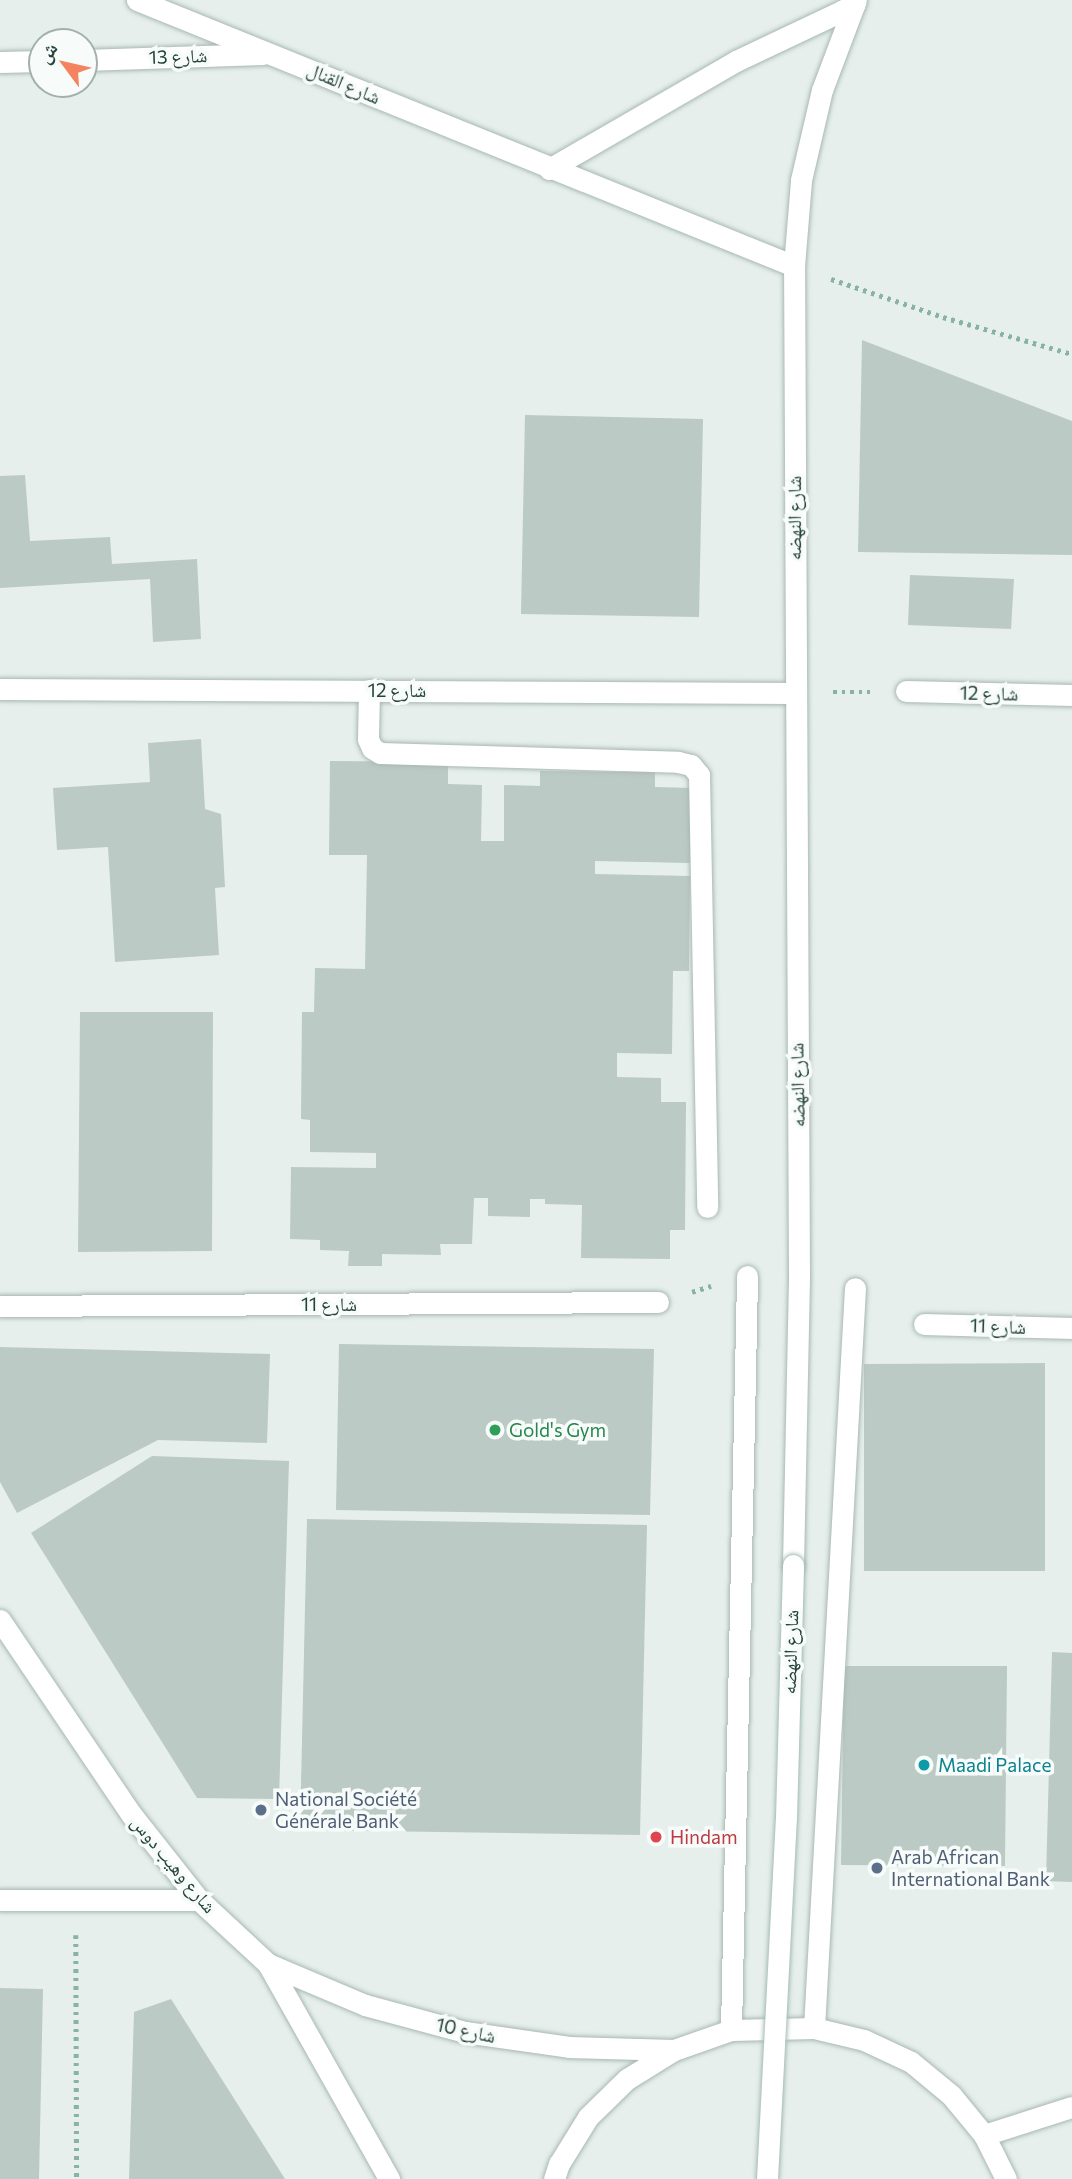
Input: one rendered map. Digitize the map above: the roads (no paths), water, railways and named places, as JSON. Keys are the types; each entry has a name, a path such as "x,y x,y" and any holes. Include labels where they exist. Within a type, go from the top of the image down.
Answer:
{"street":[{"name":"شارع القنال","path":"137,0 794,266"},
{"path":"549,169 736,61 855,2"},
{"name":"شارع النهضه","path":"767,2179 786,1818 799,1276 794,693 794,266 801,180 822,90 855,2"},
{"name":"شارع 13","path":"98,59 272,53"},
{"path":"0,62 28,61"},
{"name":"شارع 12","path":"0,689 794,693"},
{"path":"369,690 368,739 372,748 380,753 678,762 691,765 699,775 707,1207"},
{"name":"شارع 12","path":"906,691 1072,695"},
{"path":"731,2030 747,1276"},
{"path":"814,2028 855,1288"},
{"name":"شارع 11","path":"0,1306 658,1302"},
{"name":"شارع 11","path":"924,1324 1072,1328"},
{"name":"شارع وهيب دوس","path":"0,1620 131,1814 199,1900 268,1964 389,2179"},
{"path":"0,1900 199,1900"},
{"name":"شارع 10","path":"268,1964 365,2005 465,2032 569,2047 674,2050"},
{"path":"554,2179 559,2164 588,2117 627,2079 674,2050 731,2030 814,2028 864,2040 911,2062 951,2095 984,2135 1006,2179"},
{"path":"984,2135 1072,2107"}],"place":[{"name":"Gold's Gym","path":"495,1430"},
{"name":"Maadi Palace","path":"924,1765"},
{"name":"National Société Générale Bank","path":"261,1810"},
{"name":"Hindam","path":"656,1837"},
{"name":"Arab African International Bank","path":"877,1868"}]}
